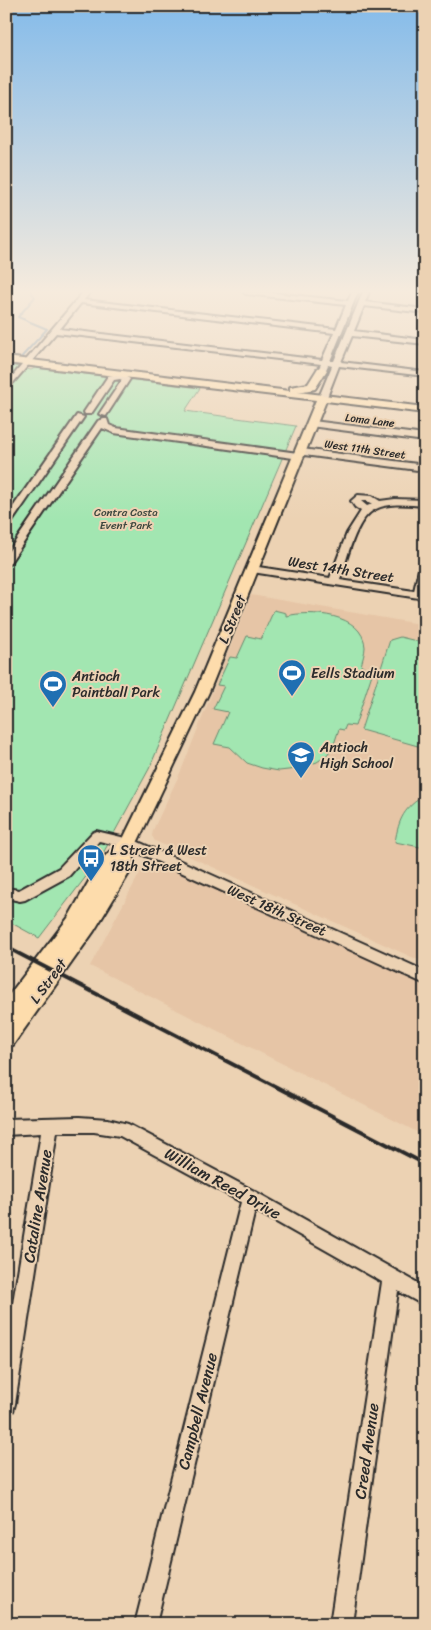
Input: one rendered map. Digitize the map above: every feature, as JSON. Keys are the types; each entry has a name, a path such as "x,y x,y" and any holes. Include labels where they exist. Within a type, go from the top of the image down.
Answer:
{"main road":[{"path":"88,368 324,395"},
{"path":"123,373 308,389 311,388 322,368"},
{"path":"259,385 425,410"},
{"name":"L Street","path":"6,1039 88,926 122,870 129,843 202,692 324,395"},
{"name":"L Street","path":"6,1014 74,923 107,865 129,843"}],"street":[{"path":"6,389 24,368"},
{"name":"L Street","path":"323,368 324,395"},
{"name":"L Street","path":"324,395 334,368"},
{"path":"372,368 425,374"},
{"path":"6,524 81,434 103,419 126,380 123,373 111,378 81,422 88,424 103,419"},
{"path":"84,415 103,419"},
{"path":"6,562 81,434 84,415"},
{"name":"West 11th Street","path":"103,419 105,426 114,430 425,468"},
{"name":"Loma Lane","path":"313,424 425,438"},
{"path":"366,510 358,505 356,501 358,498 369,498 380,505"},
{"path":"334,582 357,523 366,510 380,505 425,503"},
{"path":"422,595 425,565"},
{"name":"West 14th Street","path":"252,569 422,595"},
{"name":"West 18th Street","path":"6,893 20,896 64,872 96,836 129,843 425,978"},
{"name":"William Reed Drive","path":"6,1127 81,1124 106,1125 122,1129 250,1198 425,1297"},
{"name":"Cataline Avenue","path":"6,1404 50,1126"},
{"name":"Campbell Avenue","path":"145,1624 250,1198"},
{"name":"Creed Avenue","path":"341,1624 391,1278"}],"shaded area":[{"name":"Antioch High School","path":"251,595 425,625 425,963 155,841 152,836 153,830 181,771"},
{"path":"149,856 425,984 425,1136 90,966"}],"green space":[{"name":"Contra Costa Event Park","path":"6,368 31,370 36,368 200,388 185,411 296,426 149,769 101,857 39,938 6,920"},
{"name":"Eells Stadium","path":"274,610 286,613 286,616 321,614 334,616 355,627 362,636 365,647 361,666 365,668 363,672 372,674 355,726 346,725 344,730 339,729 333,747 326,756 317,762 297,769 279,771 247,763 230,747 214,744 228,712 213,709 224,686 217,685 230,657 237,658 247,636 261,639"},
{"path":"400,637 425,643 425,748 361,730 390,640"},
{"path":"425,795 425,848 395,842 398,826 407,809"}],"waterway":[{"path":"6,374 11,368"}],"railway":[{"path":"6,947 425,1164"}],"place":[{"name":"Eells Stadium","path":"292,697"},
{"name":"Antioch Paintball Park","path":"53,708"},
{"name":"Antioch High School","path":"301,779"},
{"name":"L Street & West 18th Street","path":"91,882"}]}
